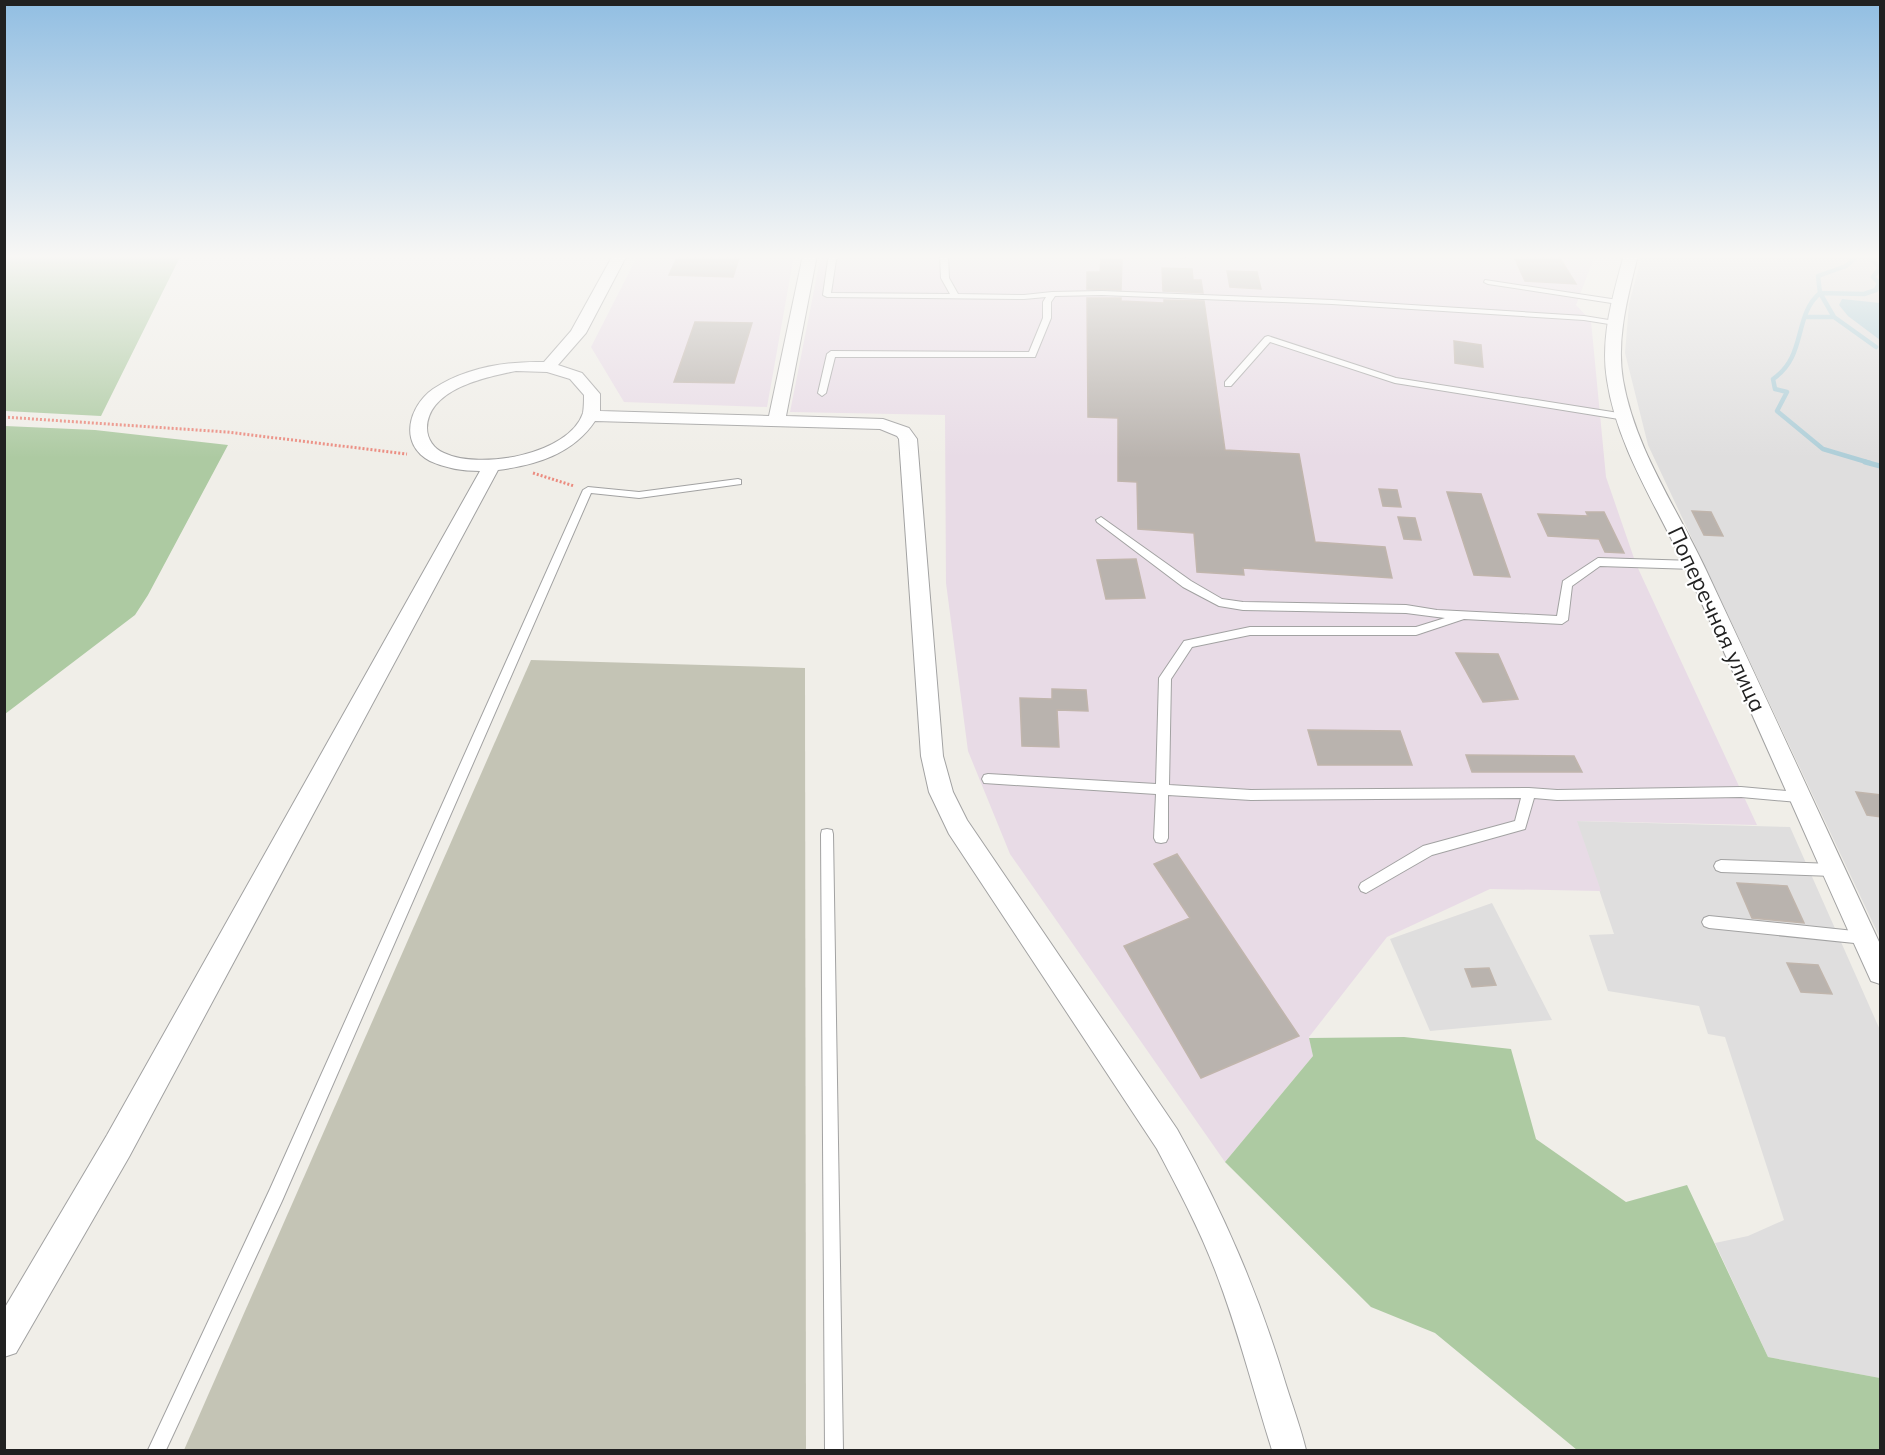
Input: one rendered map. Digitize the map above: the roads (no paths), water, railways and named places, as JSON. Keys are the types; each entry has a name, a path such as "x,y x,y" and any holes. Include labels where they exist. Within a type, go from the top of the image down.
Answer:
{"street":[{"path":"548,367 578,333 583,323"},
{"path":"776,421 796,323"},
{"name":"Поперечная улица","path":"1615,323 1612,354 1615,382 1630,433 1694,565 1798,797 1881,972"},
{"path":"516,366 548,367 576,376 592,394 591,416 574,437 544,454 499,466 461,465 437,457 420,442 417,423 428,402 451,385 482,372 516,366"},
{"path":"591,416 883,424 903,432 908,439 932,756 941,792 958,827 1167,1139 1196,1190 1222,1246 1245,1308 1289,1450"},
{"path":"4,1341 118,1146 499,466"}],"lane":[{"path":"822,393 831,354 1032,355 1045,323"},
{"path":"1228,384 1268,339 1395,380 1625,417"},
{"path":"156,1450 276,1195 588,490 639,495 738,482"},
{"path":"1101,520 1187,584 1220,602 1243,606 1406,609 1437,614 1562,620 1567,584 1598,562 1694,565"},
{"path":"1161,838 1165,678 1188,644 1250,631 1416,631 1468,616"},
{"path":"988,779 1251,795 1529,793 1557,795 1741,792 1798,797"},
{"path":"1366,887 1428,850 1520,825 1529,793"},
{"path":"827,834 834,1450"},
{"path":"1721,866 1833,870"},
{"path":"1709,922 1864,938"}],"water":[{"path":"1857,323 1880,323 1880,340"}],"waterway":[{"path":"1803,323 1791,359 1784,370 1773,379 1775,389 1787,392 1777,411 1823,449 1870,463"},
{"path":"1842,323 1876,347"},
{"path":"1865,462 1880,466"}]}
